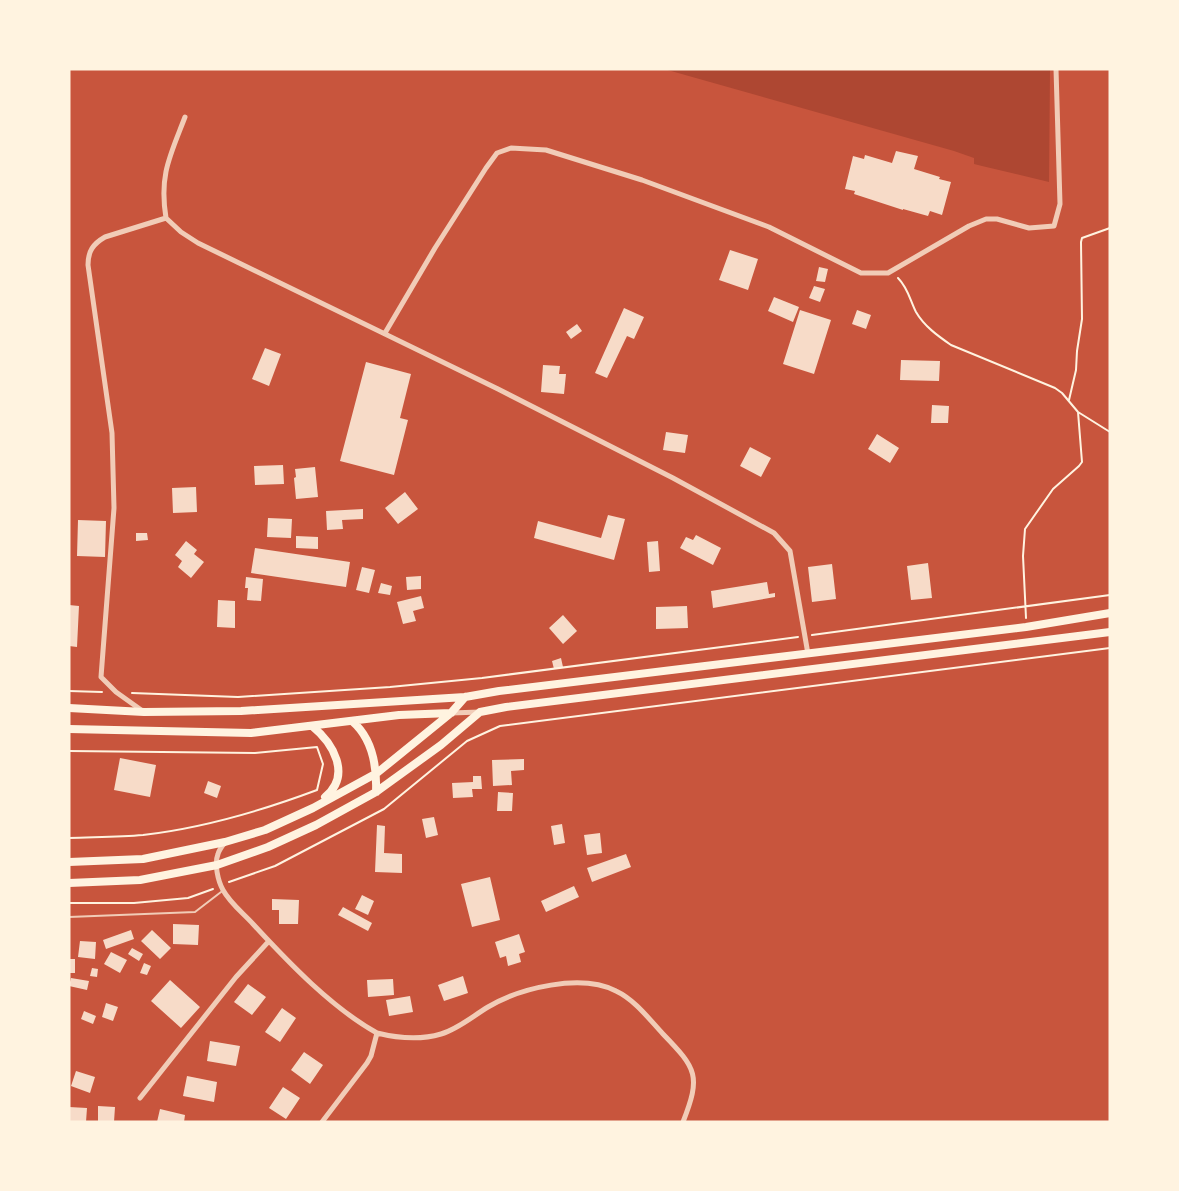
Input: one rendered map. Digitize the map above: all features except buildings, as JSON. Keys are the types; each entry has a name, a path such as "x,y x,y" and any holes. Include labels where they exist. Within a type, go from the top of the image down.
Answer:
{"main road":[{"path":"69,708 144,712 241,711 465,697 1026,627 1110,614"},
{"path":"69,883 140,880 217,864 268,847 316,825 376,792 441,745 480,712 1110,632"},
{"path":"69,862 143,859 225,842 264,830 313,808 377,773 451,713 465,697"},
{"path":"69,729 251,733 399,715 451,713"},
{"path":"352,721 364,733 372,750 377,773 376,792"},
{"path":"312,726 325,737 338,759 338,770 331,793 313,808"}],"street":[{"path":"385,333 486,168 497,153 511,148 546,150 642,180 769,227 861,273 888,273 969,226 986,219 997,219 1029,228 1054,226 1060,204 1056,69"},
{"path":"185,117 163,181 166,218 181,232 198,243 385,333 673,478 774,533 790,551 808,654"},
{"path":"144,712 116,692 101,677 114,508 113,459 112,433 88,255 96,242 105,237 166,218"},
{"path":"451,713 480,712"},
{"path":"225,842 218,854 217,864 223,888 269,941 333,1002 359,1023 377,1033 429,1037 456,1028 507,996 532,988 569,984 594,985 615,990 648,1018 680,1052 693,1071 695,1083 692,1099 683,1122"},
{"path":"140,1098 236,977 269,941"},
{"path":"322,1122 367,1063 377,1033"}],"lane":[{"path":"69,917 195,912 223,888"}],"path":[{"path":"1069,400 1076,370 1082,319 1081,242 1082,238 1110,228"},
{"path":"888,273 900,280 916,312 936,335 960,350 1054,387 1069,400 1078,412 1110,432"},
{"path":"1026,627 1023,534 1053,489 1082,462 1078,412"},
{"path":"69,691 238,697 390,687 482,678 1110,595"},
{"path":"69,903 134,903 188,898 223,888 275,866 384,809 467,741 500,726 1110,648"},
{"path":"69,751 255,753 317,747 323,764 317,790 271,807 218,821 143,835 69,838"}],"shaded area":[{"path":"664,69 1050,69 1049,182 974,164 974,158 954,151"}]}
